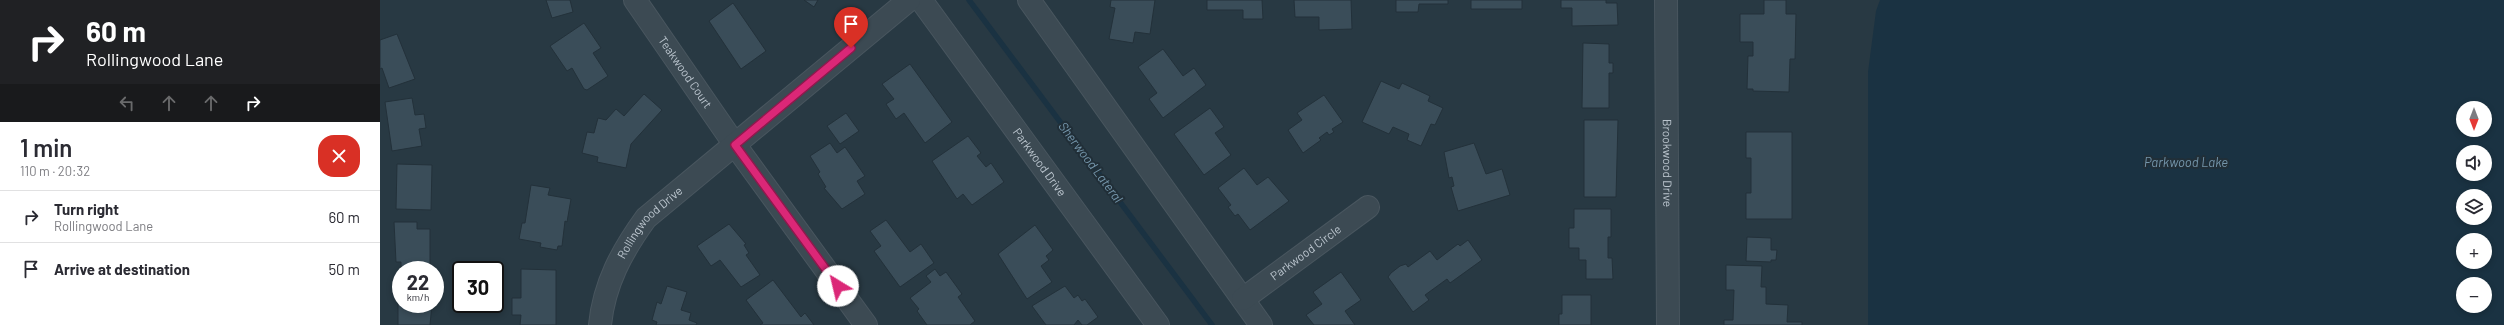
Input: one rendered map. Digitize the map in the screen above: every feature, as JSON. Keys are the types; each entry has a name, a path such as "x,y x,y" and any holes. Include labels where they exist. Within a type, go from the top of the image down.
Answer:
{"street":[{"name":"Teakwood Court","path":"635,0 735,145 866,325"},
{"name":"Rollingwood Drive","path":"600,325 605,297 616,266 628,242 646,218 909,0"},
{"name":"Parkwood Drive","path":"921,0 1158,325"},
{"path":"1029,0 1262,325"},
{"name":"Brookwood Drive","path":"1666,0 1668,325"},
{"name":"Parkwood Circle","path":"1243,299 1368,207"}],"water":[{"name":"Parkwood Lake","path":"1880,0 2504,0 2504,325 1868,325 1868,72 1876,11"}],"building":[{"path":"546,0 570,0 573,12 552,18"},
{"path":"804,0 818,0 814,7"},
{"path":"1111,0 1155,0 1150,34 1135,32 1133,43 1109,39 1115,8 1110,7"},
{"path":"1207,0 1262,0 1263,19 1243,19 1243,10 1207,10"},
{"path":"1294,0 1351,0 1352,29 1319,30 1319,17 1295,17"},
{"path":"1396,0 1448,0 1448,4 1419,4 1418,12 1396,12"},
{"path":"1471,0 1522,0 1522,9 1471,9"},
{"path":"1561,0 1606,0 1606,3 1617,3 1618,25 1572,26 1572,8 1561,8"},
{"path":"1764,0 1786,0 1786,14 1796,14 1795,59 1790,59 1789,92 1753,91 1753,89 1747,89 1748,56 1753,56 1753,42 1740,42 1740,14 1764,14"},
{"path":"733,3 766,51 741,69 709,21"},
{"path":"584,23 601,48 593,53 608,76 587,90 584,89 572,68 567,71 550,46"},
{"path":"397,34 415,79 389,88 382,68 380,69 380,40"},
{"path":"1583,43 1609,44 1609,63 1613,63 1613,73 1609,73 1609,108 1582,108"},
{"path":"1163,49 1183,76 1194,68 1206,85 1163,118 1149,99 1157,93 1138,67"},
{"path":"910,64 952,122 925,143 904,113 896,119 886,104 894,99 882,84"},
{"path":"1381,81 1399,89 1402,83 1430,96 1428,101 1443,108 1435,125 1431,124 1421,146 1407,140 1409,134 1393,127 1389,134 1362,122"},
{"path":"644,94 662,110 631,144 626,168 597,162 598,157 582,153 587,132 594,133 598,118 606,120 616,109 624,116"},
{"path":"1324,95 1343,122 1332,129 1334,132 1329,135 1327,132 1319,138 1321,140 1303,153 1288,130 1302,120 1297,113"},
{"path":"412,98 415,115 424,114 426,128 419,129 422,146 392,151 385,102"},
{"path":"1210,108 1224,127 1215,133 1231,155 1204,175 1174,134"},
{"path":"846,113 859,131 840,144 827,126"},
{"path":"1584,120 1618,120 1616,197 1584,197"},
{"path":"1746,132 1792,132 1792,219 1746,219 1746,193 1751,193 1751,158 1746,158"},
{"path":"968,136 981,153 977,156 986,167 991,163 1004,182 972,205 963,194 957,199 932,161"},
{"path":"830,143 837,153 845,147 865,176 857,181 865,194 842,209 824,188 826,187 818,174 820,172 810,156"},
{"path":"1474,143 1486,174 1502,169 1510,195 1458,211 1451,187 1454,186 1452,177 1449,178 1444,152"},
{"path":"397,164 432,165 431,210 396,209"},
{"path":"1244,168 1257,185 1268,177 1289,201 1250,230 1238,214 1235,216 1228,207 1231,205 1218,188"},
{"path":"531,185 550,188 548,195 571,199 567,222 565,221 562,246 558,246 557,250 540,247 541,243 519,239 522,223 525,223"},
{"path":"1574,209 1611,209 1611,237 1608,237 1608,258 1612,258 1613,279 1586,279 1586,260 1579,260 1579,248 1569,248 1569,228 1574,228"},
{"path":"886,220 910,252 921,244 934,263 900,287 874,251 881,246 870,231"},
{"path":"394,222 417,222 417,229 430,229 430,261 396,261"},
{"path":"729,224 746,244 744,245 749,253 746,255 760,275 741,287 720,260 711,266 697,246"},
{"path":"1035,225 1053,250 1046,256 1049,260 1041,266 1052,282 1027,299 998,254"},
{"path":"1747,237 1771,238 1771,250 1777,250 1776,260 1771,260 1771,262 1746,261"},
{"path":"1468,240 1482,260 1450,283 1447,279 1425,295 1429,300 1413,312 1388,277 1391,273 1400,266 1406,264 1408,267 1430,251 1437,260 1458,244 1460,246"},
{"path":"1726,265 1762,266 1761,287 1766,287 1766,304 1788,305 1787,322 1802,322 1802,325 1724,325 1724,320 1733,320 1734,290 1726,290"},
{"path":"521,269 556,270 556,325 520,325 521,315 512,315 512,298 521,298"},
{"path":"935,269 940,276 946,272 962,294 958,297 975,321 970,325 927,325 917,311 919,309 910,298 931,282 926,276"},
{"path":"1341,272 1361,300 1345,311 1355,325 1314,325 1306,315 1322,304 1313,292"},
{"path":"773,280 801,317 805,313 814,325 760,325 763,323 746,300"},
{"path":"667,286 687,292 681,310 691,313 689,320 697,323 696,325 656,325 657,322 652,320 657,302 661,304"},
{"path":"1065,286 1074,298 1078,295 1082,301 1085,299 1098,317 1087,325 1082,325 1078,320 1074,325 1046,325 1032,306"},
{"path":"1562,295 1591,295 1591,325 1559,325 1559,314 1562,314"},
{"path":"398,313 431,313 430,325 398,325"}],"waterway":[{"name":"Sherwood Lateral","path":"969,0 1212,325"}],"route":[{"path":"838,286 735,145 851,48"}]}
